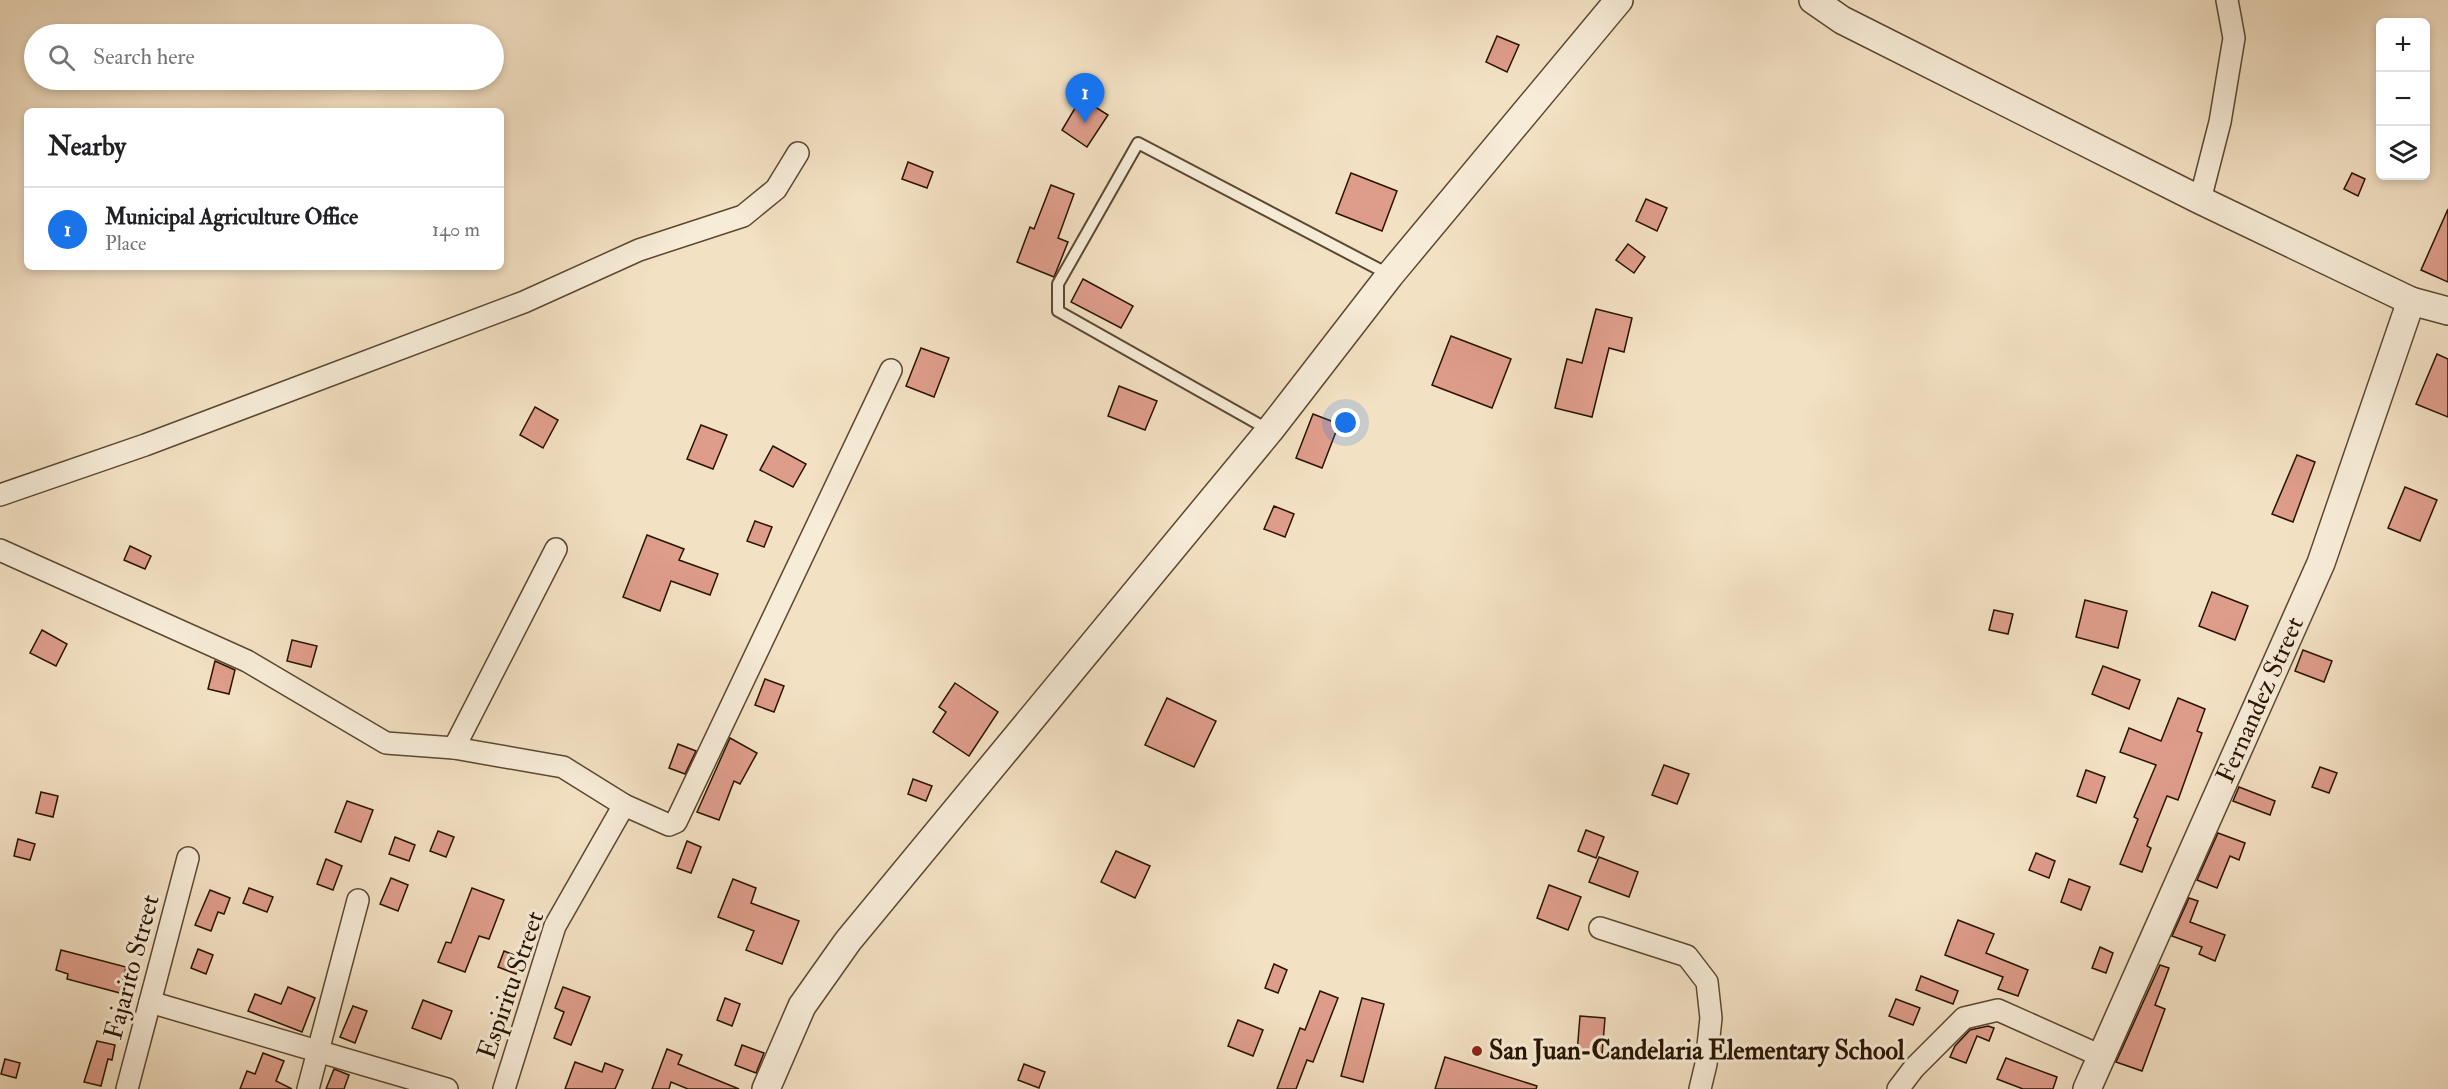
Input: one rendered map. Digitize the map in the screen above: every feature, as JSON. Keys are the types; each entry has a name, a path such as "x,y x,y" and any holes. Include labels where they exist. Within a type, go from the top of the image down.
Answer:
{"street":[{"path":"766,1089 802,1006 848,940 1270,430 1390,275 1619,0"},
{"path":"1813,0 1842,20 2200,200 2411,301 2448,311"},
{"path":"2200,200 2220,122 2234,38 2227,0"},
{"path":"0,495 146,445 524,302 639,250 743,216 776,189 798,153"},
{"name":"Fernandez Street","path":"2087,1089 2321,563 2411,301"},
{"path":"0,550 247,661 386,742 454,748 563,767 624,805 669,825 676,822 891,370"},
{"path":"454,748 556,549"},
{"name":"Espiritu Street","path":"504,1089 555,926 624,805"},
{"name":"Fajarito Street","path":"127,1089 188,858"},
{"path":"308,1089 358,900"},
{"path":"1600,928 1688,956 1707,982 1711,1018 1706,1064 1700,1089"},
{"path":"150,1002 447,1089"},
{"path":"1898,1089 1914,1068 1964,1018 1998,1010 2101,1056"}],"lane":[{"path":"1270,430 1058,311 1058,284 1138,143 1390,275"}],"building":[{"path":"1497,36 1519,45 1507,72 1486,62"},
{"path":"1081,98 1108,115 1087,147 1062,130"},
{"path":"908,162 933,172 927,188 902,179"},
{"path":"1351,173 1397,191 1382,231 1336,213"},
{"path":"2352,173 2365,179 2358,196 2344,189"},
{"path":"1051,185 1074,194 1058,238 1068,242 1054,277 1017,262 1030,227 1034,229"},
{"path":"1646,199 1667,208 1657,231 1636,221"},
{"path":"2448,209 2448,282 2421,270"},
{"path":"1628,244 1645,257 1634,273 1616,260"},
{"path":"1083,279 1133,306 1121,328 1071,302"},
{"path":"1596,309 1632,318 1624,352 1609,348 1592,417 1555,408 1567,359 1582,363"},
{"path":"1451,336 1511,359 1492,408 1432,385"},
{"path":"921,348 949,358 934,397 906,386"},
{"path":"2437,354 2448,359 2448,417 2416,404"},
{"path":"1119,386 1157,401 1145,430 1108,416"},
{"path":"535,407 558,420 543,448 520,435"},
{"path":"1313,414 1339,424 1322,468 1296,458"},
{"path":"701,425 727,435 713,469 687,459"},
{"path":"773,446 806,464 793,487 760,470"},
{"path":"2297,455 2315,462 2293,522 2272,514"},
{"path":"2405,487 2437,500 2420,541 2388,528"},
{"path":"1274,506 1294,514 1285,537 1264,529"},
{"path":"755,521 772,527 764,547 747,541"},
{"path":"647,535 684,549 679,560 718,574 710,595 671,581 660,611 623,597"},
{"path":"130,546 151,556 145,569 124,560"},
{"path":"2212,592 2248,606 2235,640 2199,626"},
{"path":"2085,600 2127,611 2118,648 2076,637"},
{"path":"1994,610 2013,614 2008,634 1989,630"},
{"path":"42,630 67,644 56,666 30,653"},
{"path":"292,640 317,646 311,667 287,661"},
{"path":"2303,650 2332,661 2324,682 2295,671"},
{"path":"215,661 235,670 229,694 208,689"},
{"path":"2103,666 2140,680 2129,709 2092,694"},
{"path":"765,679 784,686 774,712 755,705"},
{"path":"955,683 998,712 969,756 933,732 946,712 939,707"},
{"path":"1167,698 1216,721 1194,767 1145,745"},
{"path":"2178,698 2205,709 2197,731 2202,733 2178,800 2167,796 2147,846 2151,848 2142,872 2120,864 2138,819 2134,817 2156,765 2120,752 2129,728 2161,741"},
{"path":"730,738 757,753 740,784 734,781 719,820 697,812"},
{"path":"678,744 696,751 685,774 669,768"},
{"path":"1664,765 1689,774 1677,804 1652,795"},
{"path":"2320,767 2337,773 2329,793 2312,787"},
{"path":"2086,770 2105,777 2096,803 2077,796"},
{"path":"913,779 932,786 926,801 908,794"},
{"path":"2239,787 2275,801 2270,815 2233,801"},
{"path":"41,792 58,796 53,817 36,813"},
{"path":"347,801 373,810 361,842 335,832"},
{"path":"1586,830 1604,837 1596,858 1578,851"},
{"path":"438,831 454,837 446,857 430,851"},
{"path":"2218,833 2245,843 2239,860 2230,856 2217,888 2197,880"},
{"path":"395,837 415,845 409,861 389,854"},
{"path":"18,839 35,844 30,860 14,856"},
{"path":"687,841 701,847 691,873 677,868"},
{"path":"1116,851 1150,866 1135,898 1101,882"},
{"path":"2036,853 2055,861 2049,878 2029,870"},
{"path":"1599,857 1638,872 1629,897 1589,882"},
{"path":"326,859 342,866 333,890 317,884"},
{"path":"391,878 408,885 398,911 380,904"},
{"path":"733,879 756,888 751,903 799,921 782,964 746,950 754,931 718,917"},
{"path":"2069,879 2090,887 2081,910 2061,902"},
{"path":"1549,885 1581,897 1568,930 1537,918"},
{"path":"249,888 273,897 267,912 243,903"},
{"path":"472,888 504,900 489,939 479,936 465,972 438,962 446,942 451,943"},
{"path":"210,890 230,898 224,914 218,912 211,931 195,925"},
{"path":"2189,898 2198,901 2190,922 2225,935 2215,961 2199,954 2202,947 2172,936"},
{"path":"1958,920 1994,934 1986,953 2028,970 2018,996 1998,989 2003,977 1945,955"},
{"path":"2100,947 2113,953 2106,973 2092,968"},
{"path":"198,949 213,955 206,974 191,968"},
{"path":"61,950 126,967 120,993 67,979 68,974 56,970"},
{"path":"504,951 522,958 516,974 498,967"},
{"path":"1274,964 1287,970 1278,993 1265,988"},
{"path":"2160,965 2169,968 2155,1005 2165,1009 2142,1071 2116,1062"},
{"path":"1921,976 1958,991 1953,1004 1916,990"},
{"path":"288,987 315,998 302,1032 248,1011 255,994 281,1004"},
{"path":"563,987 590,997 571,1045 554,1038 564,1012 555,1008"},
{"path":"1320,991 1338,998 1313,1062 1307,1060 1296,1089 1277,1089 1300,1028 1305,1030"},
{"path":"725,998 740,1004 732,1026 717,1020"},
{"path":"1362,998 1384,1004 1363,1082 1341,1076"},
{"path":"1896,999 1920,1008 1913,1025 1889,1016"},
{"path":"423,1000 452,1011 441,1039 412,1028"},
{"path":"353,1006 367,1011 355,1043 340,1037"},
{"path":"1580,1016 1605,1018 1602,1055 1577,1053"},
{"path":"1238,1020 1263,1030 1253,1056 1228,1046"},
{"path":"1988,1026 1994,1028 1989,1041 1977,1036 1966,1063 1950,1057 1955,1046 1970,1030"},
{"path":"97,1041 115,1045 112,1060 108,1059 101,1086 84,1082"},
{"path":"742,1045 764,1053 756,1073 735,1065"},
{"path":"667,1049 682,1055 678,1064 739,1089 688,1089 671,1082 669,1089 652,1089"},
{"path":"263,1053 284,1061 276,1081 292,1089 240,1089 247,1071 255,1074"},
{"path":"1445,1057 1537,1086 1536,1089 1435,1089"},
{"path":"2006,1058 2057,1077 2053,1089 2023,1089 1997,1079"},
{"path":"5,1059 20,1063 16,1078 1,1074"},
{"path":"575,1062 602,1072 605,1063 623,1070 615,1089 565,1089"},
{"path":"1024,1064 1045,1072 1039,1088 1018,1080"},
{"path":"334,1069 349,1075 344,1089 326,1089"}],"place":[{"name":"Municipal Agriculture Office","path":"1085,123"},
{"name":"San Juan-Candelaria Elementary School","path":"1477,1051"}]}
